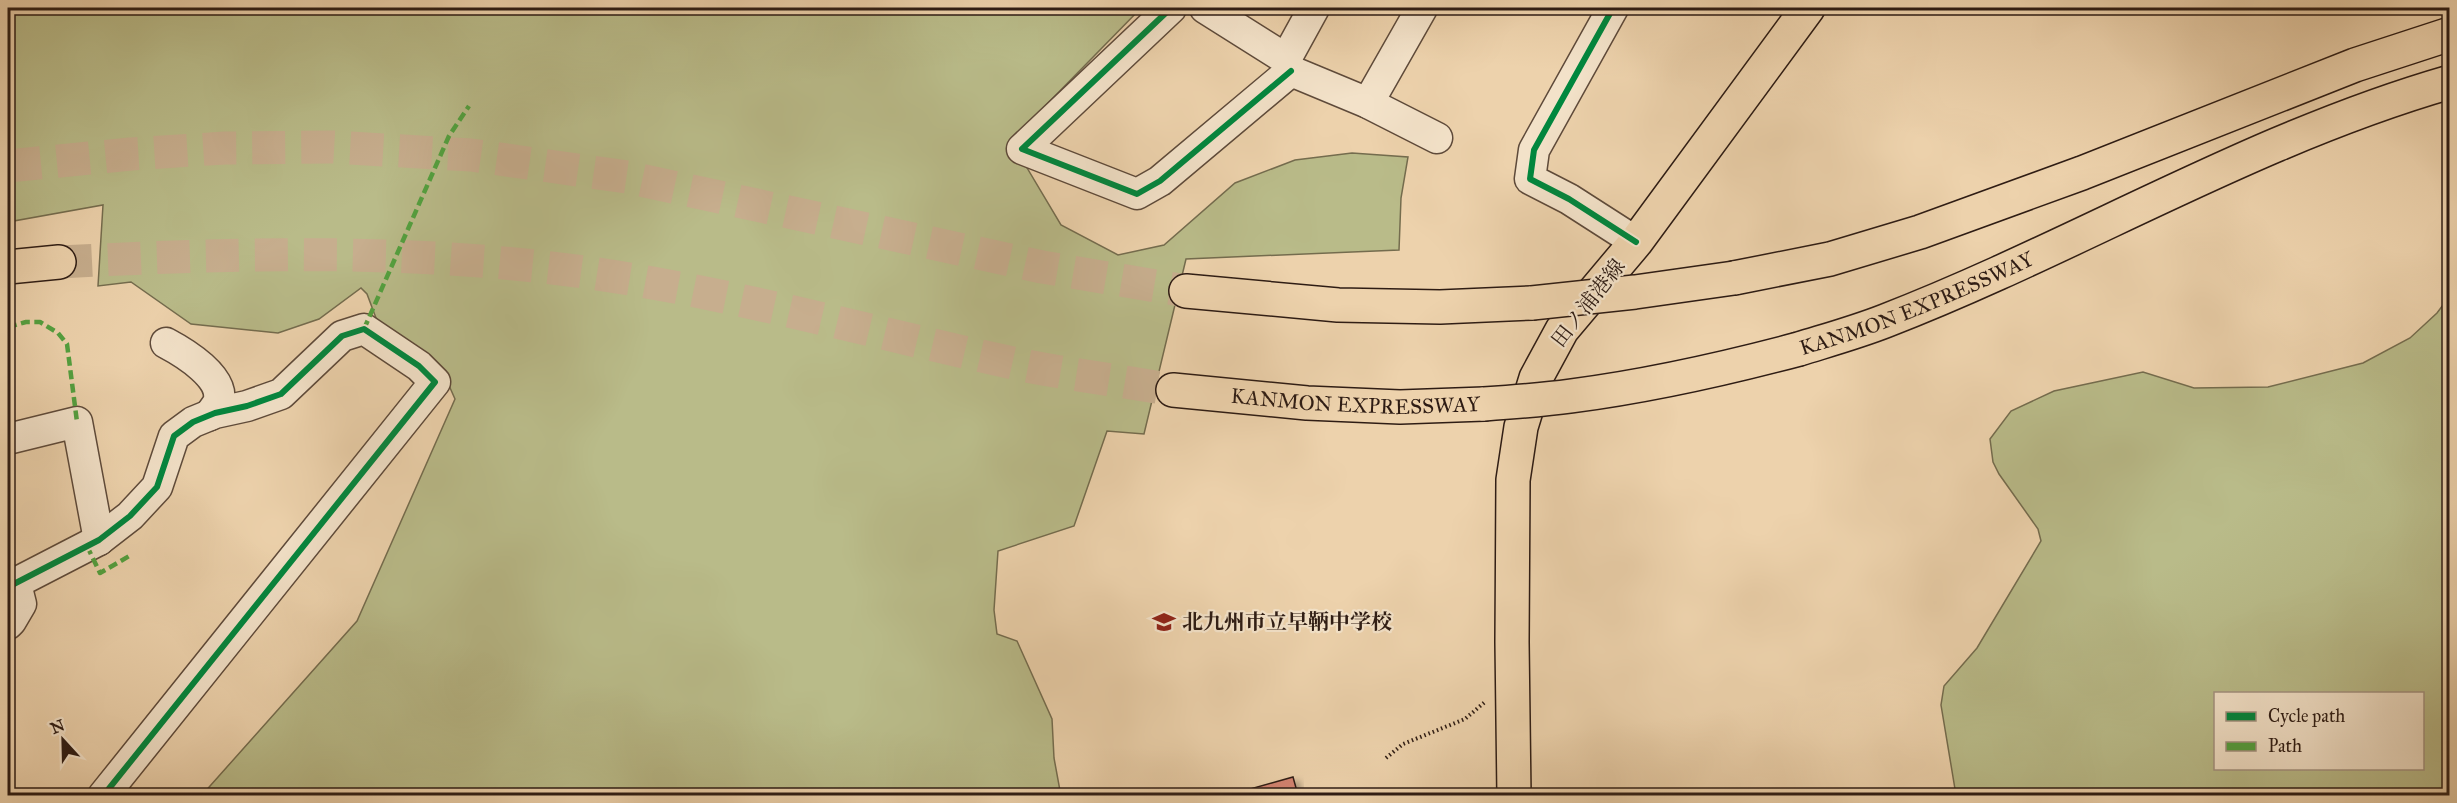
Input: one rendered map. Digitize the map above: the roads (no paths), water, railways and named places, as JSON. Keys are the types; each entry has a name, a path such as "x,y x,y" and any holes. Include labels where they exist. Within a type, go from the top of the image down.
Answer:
{"main road":[{"name":"田ノ浦港線","path":"1514,795 1512,687 1514,480 1521,427 1536,378 1562,330 1636,242 1808,8"},
{"path":"1186,291 1338,305 1440,307 1532,303 1734,279 1830,259 1920,232 2082,173 2355,65 2450,34"},
{"name":"KANMON EXPRESSWAY","path":"1173,390 1307,403 1400,407 1484,404 1570,396 1645,385 1721,369 1799,349 1884,321 1977,282 2302,133 2398,97 2450,82"},
{"path":"8,267 60,262"}],"street":[{"path":"1171,8 1022,149 1137,194 1160,181 1289,65 1314,8"},
{"path":"1205,8 1289,65 1437,138"},
{"path":"1368,103 1422,8"},
{"path":"1613,8 1534,150 1530,179 1569,199 1636,242"},
{"path":"8,624 21,604 12,586 99,540 130,516 157,487 174,435 193,422 210,415 247,406 281,394 342,336 364,329 419,366 435,382 103,795"},
{"path":"166,344 191,357 215,384 219,394 217,405 210,415"},
{"path":"8,439 77,422 99,540"}],"tunnel":[{"path":"8,166 225,148 333,147 471,155 627,177 1042,267 1186,291"},
{"path":"59,262 192,256 325,255 459,259 525,265 591,273 700,292 1022,365 1173,390"}],"place":[{"name":"北九州市立早鞆中学校","path":"1164,622"}]}
